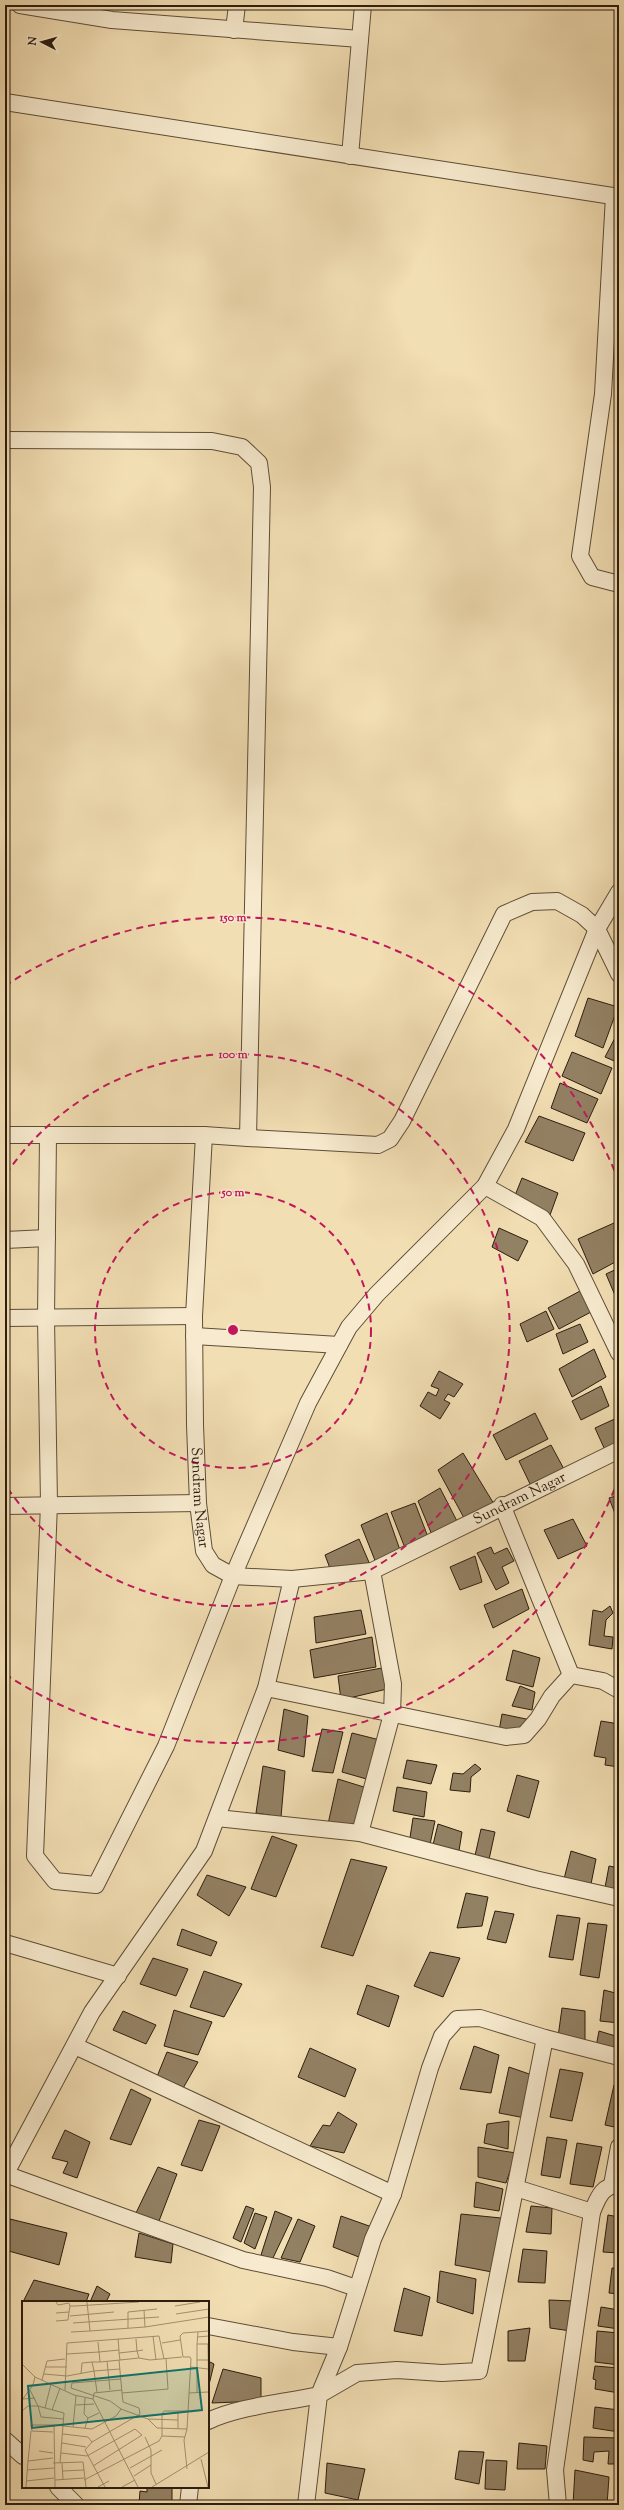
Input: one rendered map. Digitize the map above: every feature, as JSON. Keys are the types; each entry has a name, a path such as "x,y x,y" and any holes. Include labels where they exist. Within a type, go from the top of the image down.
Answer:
{"street":[{"path":"20,5 112,12 234,30 360,39"},
{"path":"234,30 237,5"},
{"path":"350,156 363,5"},
{"path":"5,102 616,196 612,347 603,394 580,556 592,577 619,584"},
{"path":"5,440 212,441 242,447 259,463 262,495 248,1138"},
{"path":"48,1135 46,1318 48,1504 35,1856 55,1881 96,1885 166,1746 233,1576 308,1403 349,1327 377,1294 485,1186 516,1129 598,929 619,892"},
{"path":"5,1135 204,1135 378,1144 390,1139 402,1121 504,914 532,902 557,902 582,915 598,929 619,974"},
{"name":"Sundram Nagar","path":"204,1135 194,1336 198,1503 204,1551 213,1565 233,1576 292,1579 372,1571 502,1505 619,1450"},
{"path":"485,1186 542,1218 576,1264 619,1353"},
{"path":"5,1240 47,1238"},
{"path":"5,1318 194,1316"},
{"path":"194,1336 339,1345"},
{"path":"5,1506 48,1504 198,1503"},
{"path":"502,1505 572,1676"},
{"path":"360,1833 392,1714 393,1684 372,1571"},
{"path":"292,1579 266,1688 204,1851 92,2012 5,2174 243,2260 327,2278 356,2288"},
{"path":"572,1676 603,1681 619,1690"},
{"path":"266,1688 506,1736 524,1735 538,1719 552,1696 572,1676"},
{"path":"217,1818 360,1833 535,1879 619,1898"},
{"path":"5,1943 118,1976"},
{"path":"306,2505 319,2395 339,2347 356,2288 380,2222 393,2194 430,2068 442,2036 457,2019 480,2018 545,2038 619,2057"},
{"path":"209,2422 227,2413 319,2395 357,2373 397,2370 442,2373 479,2371 545,2038"},
{"path":"75,2046 393,2194"},
{"path":"558,2505 555,2470 592,2212 599,2194 615,2185 619,2147"},
{"path":"516,2188 592,2212"},
{"path":"209,2326 293,2342 339,2347"},
{"path":"5,2440 22,2455"},
{"path":"63,2488 76,2505"},
{"path":"188,2505 190,2488"}],"building":[{"path":"588,998 618,1007 603,1048 575,1036"},
{"path":"617,1034 619,1034 619,1063 605,1057"},
{"path":"572,1052 612,1068 601,1094 562,1076"},
{"path":"560,1083 598,1099 587,1123 551,1108"},
{"path":"539,1116 585,1133 573,1161 525,1142"},
{"path":"522,1178 558,1193 550,1215 514,1198"},
{"path":"614,1223 619,1231 619,1260 593,1274 578,1239"},
{"path":"499,1228 528,1241 518,1261 492,1247"},
{"path":"619,1268 619,1299 617,1300 606,1274"},
{"path":"582,1290 591,1312 559,1329 548,1308"},
{"path":"546,1311 554,1329 527,1342 520,1324"},
{"path":"580,1324 588,1342 563,1354 556,1334"},
{"path":"594,1349 606,1377 572,1397 559,1369"},
{"path":"439,1371 463,1384 454,1397 448,1394 444,1400 450,1403 440,1419 420,1406 428,1392 436,1396 439,1389 431,1386"},
{"path":"601,1386 609,1406 581,1420 572,1401"},
{"path":"535,1413 548,1439 506,1460 493,1435"},
{"path":"619,1417 619,1444 605,1450 595,1428"},
{"path":"551,1445 565,1471 531,1486 519,1461"},
{"path":"463,1453 494,1504 464,1518 438,1470"},
{"path":"440,1488 458,1523 432,1535 418,1501"},
{"path":"619,1495 619,1524 609,1498"},
{"path":"415,1503 428,1537 405,1548 391,1512"},
{"path":"387,1513 400,1550 376,1563 361,1525"},
{"path":"573,1519 587,1546 558,1559 544,1530"},
{"path":"359,1539 371,1567 331,1571 325,1555"},
{"path":"491,1547 494,1554 507,1548 514,1561 502,1567 509,1583 496,1590 477,1553"},
{"path":"475,1556 482,1582 460,1590 450,1567"},
{"path":"522,1589 529,1609 493,1628 484,1605"},
{"path":"610,1606 613,1613 606,1620 604,1636 613,1637 612,1649 589,1645 593,1610 602,1612"},
{"path":"361,1610 366,1634 316,1643 314,1617"},
{"path":"372,1637 376,1667 314,1678 310,1650"},
{"path":"513,1650 540,1658 533,1687 506,1680"},
{"path":"382,1668 387,1689 341,1700 338,1676"},
{"path":"520,1686 535,1692 532,1710 512,1706"},
{"path":"284,1709 308,1716 304,1757 278,1750"},
{"path":"502,1714 531,1720 522,1733 499,1731"},
{"path":"601,1721 619,1724 619,1767 605,1765 606,1758 594,1756"},
{"path":"322,1729 343,1732 333,1773 312,1771"},
{"path":"352,1733 380,1740 370,1780 342,1772"},
{"path":"407,1760 437,1765 431,1784 403,1778"},
{"path":"475,1764 481,1769 471,1777 470,1792 450,1790 453,1773 463,1774"},
{"path":"263,1766 285,1771 281,1817 256,1813"},
{"path":"517,1775 539,1781 529,1818 507,1811"},
{"path":"338,1779 367,1788 358,1827 328,1824"},
{"path":"397,1787 427,1792 424,1817 393,1811"},
{"path":"413,1818 435,1821 429,1849 409,1844"},
{"path":"438,1824 462,1832 458,1857 432,1849"},
{"path":"481,1829 495,1832 488,1864 474,1860"},
{"path":"272,1836 297,1845 276,1897 251,1889"},
{"path":"571,1851 596,1859 590,1889 563,1883"},
{"path":"351,1859 387,1867 353,1956 321,1947"},
{"path":"609,1866 619,1868 617,1896 604,1893"},
{"path":"207,1875 246,1887 229,1916 197,1895"},
{"path":"466,1893 488,1897 482,1926 457,1928"},
{"path":"495,1911 514,1914 506,1943 487,1939"},
{"path":"557,1915 580,1918 573,1960 549,1957"},
{"path":"588,1923 607,1925 599,1978 580,1975"},
{"path":"182,1929 217,1942 211,1956 177,1945"},
{"path":"430,1952 460,1958 443,1997 414,1986"},
{"path":"153,1958 188,1969 176,1996 140,1984"},
{"path":"204,1971 242,1984 224,2017 190,2007"},
{"path":"367,1985 399,1996 389,2027 357,2014"},
{"path":"604,1990 619,1994 619,2023 600,2021"},
{"path":"562,2008 585,2011 585,2043 558,2037"},
{"path":"174,2010 212,2022 198,2055 164,2046"},
{"path":"123,2011 156,2025 146,2044 113,2030"},
{"path":"599,2031 619,2037 619,2054 596,2047"},
{"path":"474,2046 499,2055 491,2093 460,2089"},
{"path":"310,2048 356,2069 345,2097 298,2077"},
{"path":"167,2052 198,2062 182,2090 156,2079"},
{"path":"509,2067 535,2076 525,2118 499,2113"},
{"path":"560,2069 583,2073 572,2121 550,2117"},
{"path":"614,2085 619,2085 619,2128 605,2125"},
{"path":"131,2089 151,2099 131,2145 110,2139"},
{"path":"338,2112 357,2124 344,2153 310,2146 323,2125 330,2126"},
{"path":"199,2120 220,2126 202,2171 181,2165"},
{"path":"509,2121 508,2149 484,2143 487,2124"},
{"path":"65,2130 90,2142 77,2178 63,2173 68,2162 52,2158"},
{"path":"547,2137 567,2140 560,2178 541,2175"},
{"path":"577,2143 602,2147 593,2187 570,2184"},
{"path":"478,2147 516,2153 506,2183 478,2177"},
{"path":"158,2167 177,2174 159,2221 136,2213"},
{"path":"476,2182 503,2189 499,2211 474,2207"},
{"path":"246,2206 254,2209 241,2242 233,2238"},
{"path":"531,2206 552,2208 551,2234 526,2232"},
{"path":"275,2211 292,2218 272,2260 261,2255"},
{"path":"255,2213 267,2217 255,2249 244,2243"},
{"path":"461,2214 501,2218 492,2272 455,2265"},
{"path":"608,2215 619,2217 619,2253 603,2252"},
{"path":"341,2216 372,2227 364,2259 333,2247"},
{"path":"10,2219 67,2233 59,2265 5,2250"},
{"path":"298,2219 315,2226 300,2262 281,2258"},
{"path":"139,2233 173,2244 171,2263 135,2257"},
{"path":"523,2249 547,2251 545,2283 518,2282"},
{"path":"612,2268 619,2268 619,2294 609,2293"},
{"path":"440,2271 476,2279 473,2314 437,2302"},
{"path":"34,2280 89,2294 86,2301 24,2301"},
{"path":"97,2286 110,2294 106,2301 90,2301"},
{"path":"404,2288 430,2297 422,2336 394,2331"},
{"path":"549,2300 574,2301 571,2331 550,2328"},
{"path":"601,2307 619,2310 619,2329 598,2326"},
{"path":"530,2328 525,2361 508,2361 508,2331"},
{"path":"597,2331 619,2333 619,2365 595,2362"},
{"path":"209,2362 214,2364 209,2385"},
{"path":"595,2366 619,2368 619,2393 595,2389 596,2380 593,2379"},
{"path":"223,2369 261,2378 261,2401 212,2403"},
{"path":"595,2407 619,2410 619,2432 593,2428"},
{"path":"584,2437 619,2438 618,2464 608,2464 609,2451 594,2452 593,2462 583,2460"},
{"path":"519,2443 547,2446 545,2469 517,2469"},
{"path":"459,2451 484,2452 479,2484 455,2479"},
{"path":"486,2460 507,2461 505,2490 485,2489"},
{"path":"327,2463 365,2469 358,2500 325,2493"},
{"path":"575,2470 609,2477 607,2505 573,2505"},
{"path":"147,2488 172,2488 172,2505 139,2504 140,2491 147,2492"}]}
